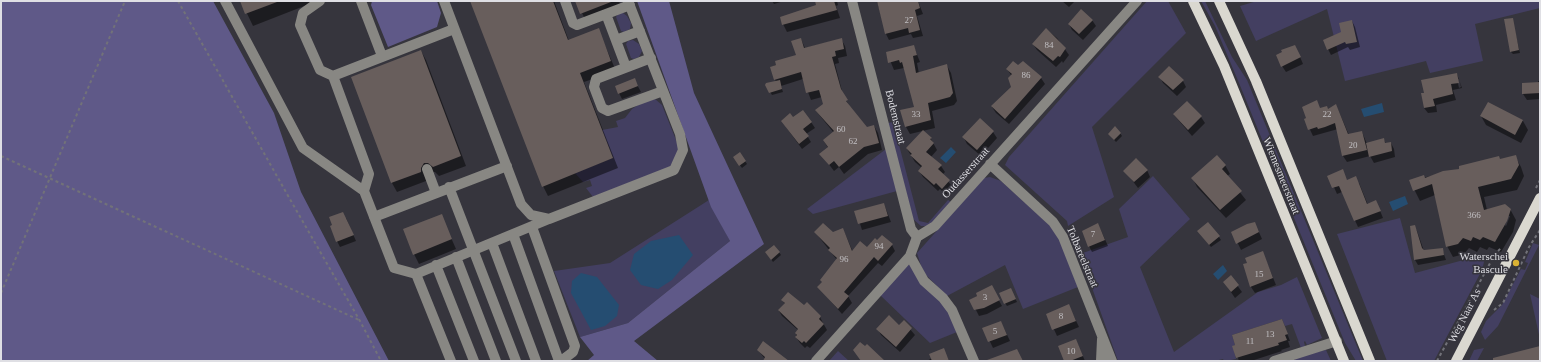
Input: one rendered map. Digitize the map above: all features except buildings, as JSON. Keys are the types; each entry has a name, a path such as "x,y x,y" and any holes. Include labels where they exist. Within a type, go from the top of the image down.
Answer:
{"main road":[{"name":"Wiemesmeerstraat","path":"1193,1 1224,66 1344,361"},
{"name":"Wiemesmeerstraat","path":"1220,1 1256,81 1370,361"},
{"name":"Weg Naar As","path":"1456,361 1537,201"}],"street":[{"path":"225,1 303,148 364,191 394,268 416,274 549,219 674,170 683,150 680,134 629,3 577,25 572,23 565,1"},
{"path":"320,1 303,13 300,25 320,70 333,76 369,174 364,191"},
{"path":"361,1 382,56"},
{"path":"444,1 521,204 531,215 549,219"},
{"name":"Bodemstraat","path":"852,1 911,229 917,237"},
{"name":"Oudasserstraat","path":"917,237 934,228 1137,1"},
{"path":"606,14 626,67"},
{"path":"333,76 454,29"},
{"path":"616,40 640,31"},
{"path":"650,58 596,79 594,87 602,108 608,111 663,91"},
{"name":"Tolbareelstraat","path":"990,164 1053,222 1063,238 1112,361"},
{"path":"374,217 507,166"},
{"path":"427,170 436,192"},
{"path":"449,187 516,361"},
{"path":"512,234 560,361 573,352 575,346 532,227"},
{"path":"816,361 910,256 917,237"},
{"path":"492,243 536,361"},
{"path":"910,256 924,281 943,298 952,310 974,361"},
{"path":"456,257 496,361"},
{"path":"436,266 474,361"},
{"path":"416,274 451,361"},
{"name":"Tolbareelstraat","path":"1101,361 1102,337"},
{"path":"1274,361 1336,341"}],"path":[{"path":"1,293 124,1"},
{"path":"178,1 360,321 381,361"},
{"path":"1,156 48,180 360,321"},
{"path":"1537,201 1540,180"},
{"path":"1492,312 1503,303 1529,246 1540,230"},
{"path":"1437,361 1494,254 1505,245"}],"shaded area":[{"path":"1,1 213,1 274,113 301,192 389,361 1,361"},
{"path":"372,1 437,1 441,13 437,27 388,47 371,5"},
{"path":"637,1 669,1 694,93 764,244 634,341 658,361 587,361 594,355 580,337 628,323 730,241 711,207"},
{"path":"1147,1 1168,1 1186,33 1092,127 1114,197 1068,226 1067,221 1005,165 1009,157"},
{"path":"1201,1 1205,1 1232,57 1247,80 1363,361 1356,361 1345,343 1215,26"},
{"path":"1257,1 1540,1 1540,8 1475,24 1483,61 1430,73 1426,61 1345,81 1327,9 1256,41 1240,6"},
{"path":"619,13 623,13 627,16 631,23 630,29 624,32 621,31 616,17"},
{"path":"633,40 639,44 642,51 639,57 634,59 631,58 626,44 628,41"},
{"path":"655,99 662,105 678,145 679,152 670,167 593,197 586,188 592,186 590,180 583,182 575,173 613,158 602,130 618,127 616,121 625,118 632,109 641,103"},
{"path":"893,122 919,221 928,223 948,200 951,202 929,226 921,226 913,219 888,123"},
{"path":"886,149 897,191 813,214 807,209"},
{"path":"1153,176 1190,219 1140,267 1174,352 1258,292 1281,285 1297,277 1322,338 1307,345 1305,341 1305,346 1301,348 1292,324 1285,326 1282,319 1232,335 1235,345 1233,346 1236,359 1226,361 1223,359 1215,361 1118,361 1080,254 1128,237 1119,209"},
{"path":"990,177 1001,181 1057,233 1078,287 1023,309 1005,265 947,296 926,275 921,266 917,253 984,178"},
{"path":"709,200 730,241 628,323 580,337 554,271 610,263"},
{"path":"1400,218 1415,273 1486,254 1482,270 1434,361 1387,361 1337,234"},
{"path":"1533,243 1539,245 1498,326 1485,340 1481,332 1486,321 1502,305 1521,269 1525,270 1528,263 1525,262"},
{"path":"909,264 948,310 957,332 930,343 880,295"},
{"path":"1530,294 1540,299 1540,339"},
{"path":"1484,348 1477,361 1469,361 1474,350"},
{"path":"1326,350 1331,361 1295,361 1294,357"},
{"path":"838,351 849,361 829,361"}],"water":[{"path":"1382,103 1384,112 1364,117 1361,109"},
{"path":"951,147 956,152 946,163 940,158"},
{"path":"1405,196 1408,204 1393,211 1389,202"},
{"path":"679,235 693,255 672,280 658,289 641,285 630,270 634,254 651,241"},
{"path":"1223,265 1227,271 1218,280 1213,274"},
{"path":"581,273 597,277 619,305 617,316 605,326 591,330 571,293 572,281"}],"place":[{"name":"Waterschei Bascule","path":"1516,263"}]}
